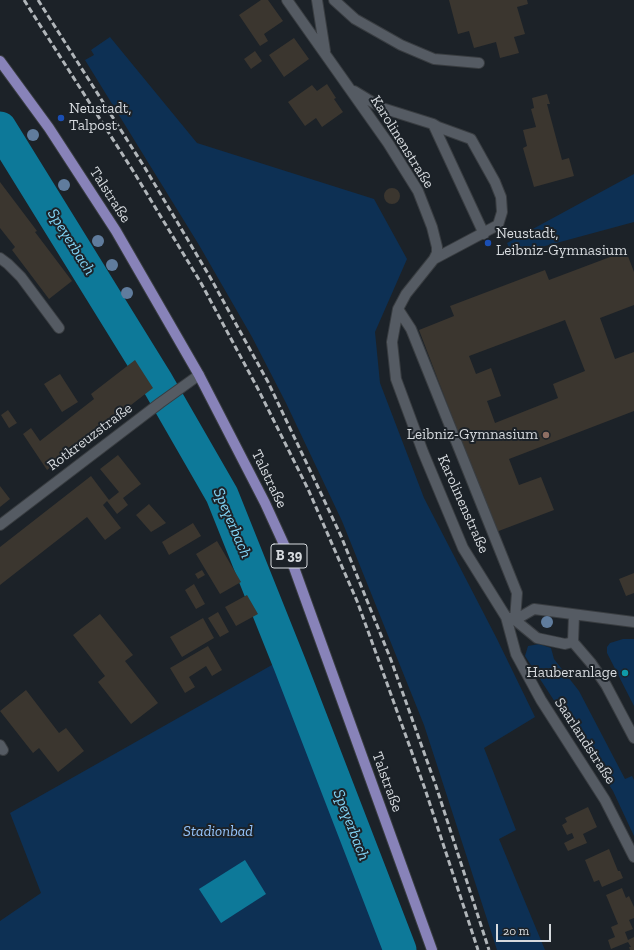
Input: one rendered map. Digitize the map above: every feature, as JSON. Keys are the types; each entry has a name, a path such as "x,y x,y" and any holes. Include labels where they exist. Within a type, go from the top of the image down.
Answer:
{"main road":[{"name":"Talstraße","path":"0,60 45,122 116,231 199,375 265,503 292,562 432,950"}],"street":[{"name":"Karolinenstraße","path":"287,0 388,143 418,192 434,235 437,253 434,259 406,294 398,309 392,342 396,379 423,452 463,548 511,619"},
{"path":"317,0 326,55"},
{"path":"334,0 355,19 401,45 434,59 479,63"},
{"path":"350,88 382,108 433,124 472,139 495,182 501,196 502,212 498,225 484,234 434,259"},
{"path":"433,124 484,234"},
{"path":"0,258 21,277 59,328"},
{"path":"398,309 411,329 517,593 511,619"},
{"name":"Rotkreuzstraße","path":"0,525 199,375"},
{"path":"511,619 534,609 634,622"},
{"path":"574,615 573,642 583,652 602,680 634,738"},
{"path":"511,619 537,638 565,644 573,642"},
{"name":"Saarlandstraße","path":"511,619 516,654 541,700 605,800 634,857"}],"green space":[{"path":"110,37 197,143 374,199 407,259 375,332 380,383 424,498 497,639 535,717 484,748 516,830 499,839 545,950 497,950 424,725 342,521 286,403 252,337 199,245 85,60 94,55 91,50"},
{"path":"634,174 634,222 512,255 507,243"},
{"name":"Hauberanlage","path":"623,639 634,639 634,706 607,653 607,647 610,643"},
{"path":"539,644 551,648 554,659 579,691 625,779 632,776 634,780 634,836 613,791 525,656 528,646"},
{"name":"Stadionbad","path":"279,661 390,950 0,950 0,921 41,893 10,813"}],"shaded area":[{"path":"245,860 266,894 221,923 199,889"}],"building":[{"path":"261,0 268,0 283,21 264,34 268,41 260,46 239,15"},
{"path":"449,0 527,0 528,4 517,7 525,34 514,37 519,53 500,58 496,42 474,48 469,31 458,34"},
{"path":"294,38 309,59 284,77 269,55"},
{"path":"255,51 262,61 251,69 244,59"},
{"path":"327,84 336,98 334,99 343,112 322,127 316,118 305,126 288,102 312,85 317,91"},
{"path":"547,94 550,104 547,104 562,160 569,158 574,176 534,187 523,148 527,146 523,130 536,127 531,109 534,108 532,98"},
{"path":"0,182 72,281 49,299 12,250 15,247 0,228"},
{"path":"392,188 398,190 400,196 398,202 392,204 386,202 384,196 386,190"},
{"path":"626,251 634,272 634,305 600,318 615,359 634,352 634,411 509,459 519,485 541,477 554,510 496,532 419,330 454,316 450,306 545,270 549,280","holes":["565,320 585,371 553,384 558,398 495,423 487,401 501,396 491,368 476,374 469,356"]},
{"path":"135,360 153,388 47,470 23,434 31,428 40,441 94,399 91,394"},
{"path":"60,374 78,402 62,412 44,384"},
{"path":"8,410 17,423 9,428 1,415"},
{"path":"118,455 141,484 123,498 128,505 117,514 107,501 103,505 121,528 105,540 87,517 0,585 0,547 91,476 109,500 119,492 100,469"},
{"path":"0,486 10,499 0,507"},
{"path":"149,504 166,523 151,532 136,515"},
{"path":"193,523 201,536 169,555 162,542"},
{"path":"217,541 241,582 220,594 196,554"},
{"path":"202,570 205,575 198,579 195,574"},
{"path":"634,573 634,593 626,596 619,579"},
{"path":"194,584 205,604 196,609 185,590"},
{"path":"247,595 258,614 236,626 225,607"},
{"path":"218,612 229,632 220,637 208,618"},
{"path":"100,614 133,655 125,661 158,703 131,724 98,682 105,676 73,635"},
{"path":"203,618 214,638 182,657 170,637"},
{"path":"208,646 222,670 212,676 206,666 189,677 195,687 185,693 170,668"},
{"path":"26,690 59,733 66,728 84,751 58,772 39,748 33,753 0,711"},
{"path":"588,807 597,827 583,834 587,843 568,851 564,843 574,838 572,833 567,835 562,825 567,822 565,818"},
{"path":"609,849 618,871 620,871 623,878 602,887 599,880 594,882 585,860"},
{"path":"622,888 626,898 629,896 634,907 634,918 629,920 633,929 625,932 628,940 634,937 634,950 630,950 629,947 631,947 628,942 611,949 608,940 615,937 611,927 618,924 606,895"}],"waterway":[{"name":"Speyerbach","path":"0,128 157,382 222,495 290,665 400,950"}],"railway":[{"path":"24,0 135,174 201,283 258,389 308,489 357,601 425,789 478,950"},
{"path":"38,0 145,168 210,277 268,382 317,485 341,536 391,660 436,786 489,950"}],"place":[{"name":"Neustadt, Talpost","path":"61,118"},
{"name":"Neustadt, Leibniz-Gymnasium","path":"488,243"},
{"name":"Leibniz-Gymnasium","path":"546,435"},
{"name":"Hauberanlage","path":"625,673"}]}
